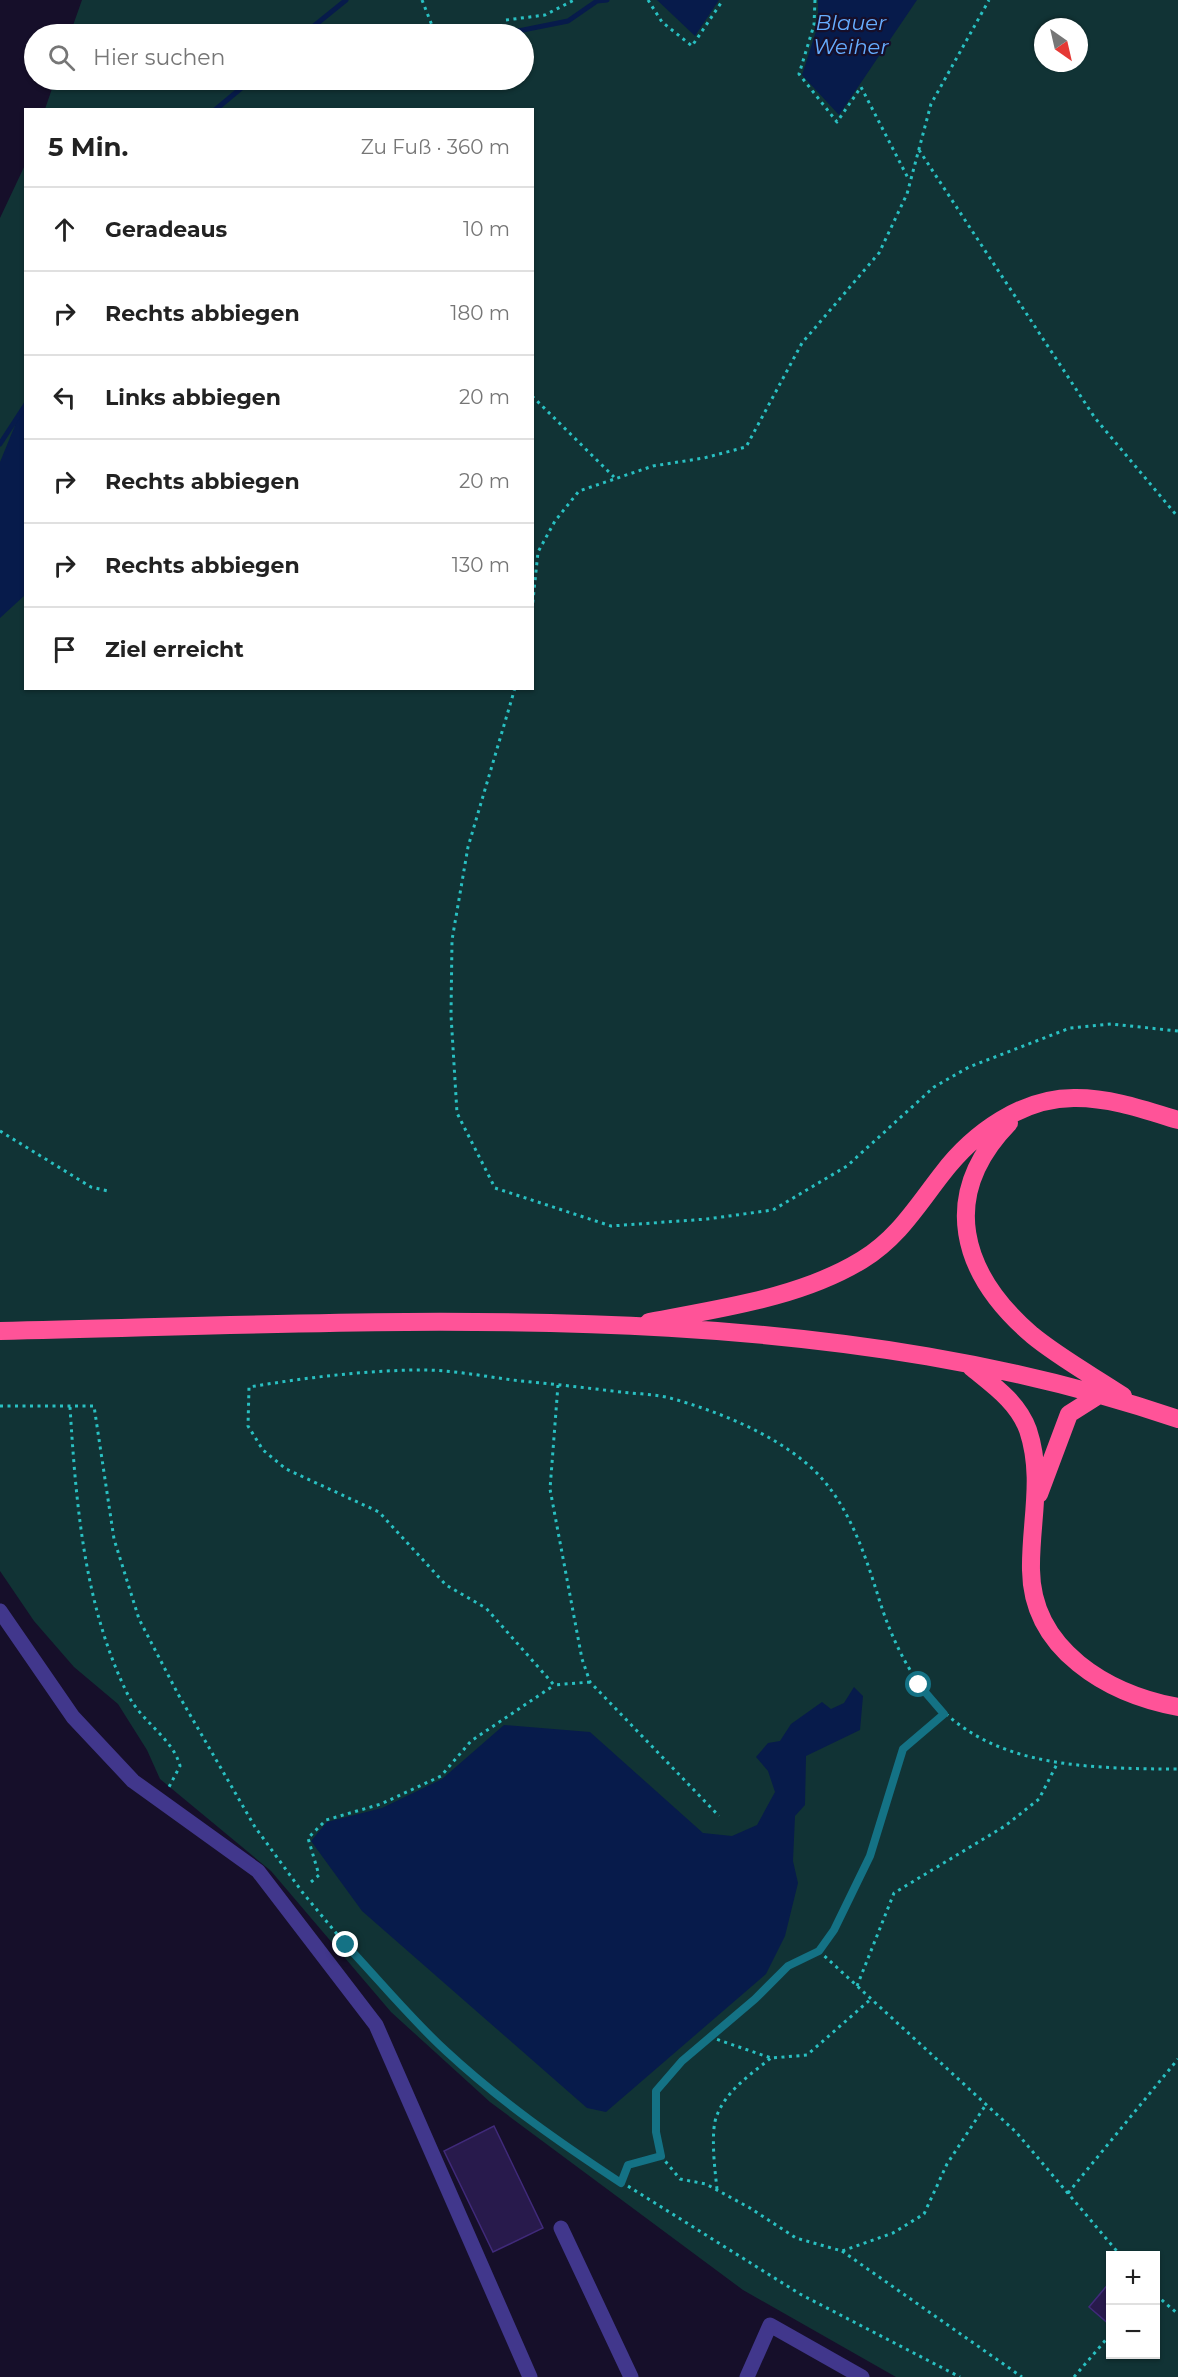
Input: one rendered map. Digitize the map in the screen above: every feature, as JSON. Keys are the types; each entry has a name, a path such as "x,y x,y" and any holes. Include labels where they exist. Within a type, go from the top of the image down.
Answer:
{"highway":[{"path":"624,1327 769,1296 827,1277 862,1260 903,1226 956,1156 998,1122 1022,1110 1052,1100 1075,1098 1127,1105 1178,1120"},
{"path":"1022,1110 981,1155 973,1174 966,1207 970,1251 991,1292 1021,1324 1042,1342 1137,1405"},
{"path":"0,1330 397,1323 624,1327 843,1343 967,1364 1099,1395 1178,1419"},
{"path":"967,1364 1007,1396 1028,1430 1037,1497 1030,1571 1035,1598 1047,1627 1065,1651 1099,1679 1143,1699 1178,1707"},
{"path":"1037,1497 1069,1414 1099,1395"}],"lane":[{"path":"0,1611 73,1717 132,1781 258,1871 376,2025 530,2377"},
{"path":"561,2228 631,2377"},
{"path":"747,2377 770,2325 862,2377"}],"path":[{"path":"422,0 431,24"},
{"path":"506,20 545,15 574,0"},
{"path":"648,0 662,21 692,46 723,0"},
{"path":"815,0 814,25 799,74 837,122 861,87 910,181"},
{"path":"534,591 538,552 555,521 579,491 653,466 704,458 746,447 802,343 879,253 910,181 931,104 989,0"},
{"path":"918,150 1095,418 1178,517"},
{"path":"534,398 615,477"},
{"path":"514,690 468,847 452,940 451,1015 458,1113 495,1188 611,1226 707,1219 773,1210 847,1166 934,1087 969,1067 1070,1028 1112,1024 1178,1031"},
{"path":"0,1131 91,1187 108,1191"},
{"path":"554,1685 486,1608 446,1585 379,1512 286,1468 263,1450 248,1426 249,1387 333,1374 418,1370 668,1398 720,1414 770,1439 806,1463 829,1488 851,1525 865,1556 886,1623 919,1685 944,1714 973,1734 1010,1751 1058,1764 1102,1768 1178,1769"},
{"path":"558,1385 550,1489 582,1659 590,1682 719,1816"},
{"path":"0,1406 94,1406 114,1539 139,1619 228,1784 255,1827 303,1893 346,1945 444,2049 505,2103 621,2183 800,2294 960,2377"},
{"path":"70,1407 75,1483 96,1613 127,1693 153,1729 171,1744 177,1753 180,1766 161,1801"},
{"path":"311,1882 319,1875 308,1838 326,1820 381,1804 441,1776 471,1741 554,1685 590,1682"},
{"path":"944,1714 903,1749 870,1856 834,1930 819,1951 788,1966 755,1999 682,2061 656,2091 656,2132 661,2156 680,2179 706,2184 796,2238 842,2251 1022,2377"},
{"path":"857,1986 894,1893 1005,1826 1039,1799 1058,1764"},
{"path":"819,1951 1016,2132 1117,2251"},
{"path":"710,2037 771,2058 807,2055 871,1999"},
{"path":"717,2190 714,2158 716,2116 736,2086 771,2058"},
{"path":"1068,2193 1178,2059"},
{"path":"842,2251 893,2233 924,2214 947,2164 986,2106"},
{"path":"621,2183 628,2165 661,2156"},
{"path":"1160,2299 1178,2314"},
{"path":"1074,2377 1106,2341"}],"green space":[{"path":"82,0 1178,0 1178,2377 896,2377 743,2290 490,2102 391,2012 271,1871 160,1779 147,1750 118,1704 74,1667 34,1621 0,1571 0,218 24,167 24,690 534,690 534,108 45,108 52,90 534,90 534,24 74,24"}],"water":[{"path":"657,0 719,0 695,36"},
{"name":"Blauer Weiher","path":"818,0 917,0 839,115 802,75 818,25"},
{"path":"24,403 24,596 0,618 0,462"},
{"path":"854,1687 863,1696 860,1730 806,1756 805,1805 795,1816 793,1861 798,1883 785,1936 766,1974 606,2112 587,2108 362,1911 311,1841 327,1822 382,1808 442,1779 504,1725 590,1732 703,1833 732,1836 757,1825 775,1792 768,1771 756,1757 768,1743 780,1741 791,1724 822,1702 831,1709 844,1703"}],"building":[{"path":"494,2126 543,2228 493,2252 444,2151"},
{"path":"1106,2287 1106,2322 1089,2307"}],"waterway":[{"path":"316,24 346,0"},
{"path":"534,28 568,21 597,1 607,0"},
{"path":"217,108 239,90"},
{"path":"0,444 24,407"}],"route":[{"path":"346,1945 444,2049 472,2075 505,2103 621,2183 628,2165 661,2156 656,2132 656,2091 682,2061 755,1999 788,1966 819,1951 834,1930 870,1856 903,1749 944,1714 919,1685"}]}
